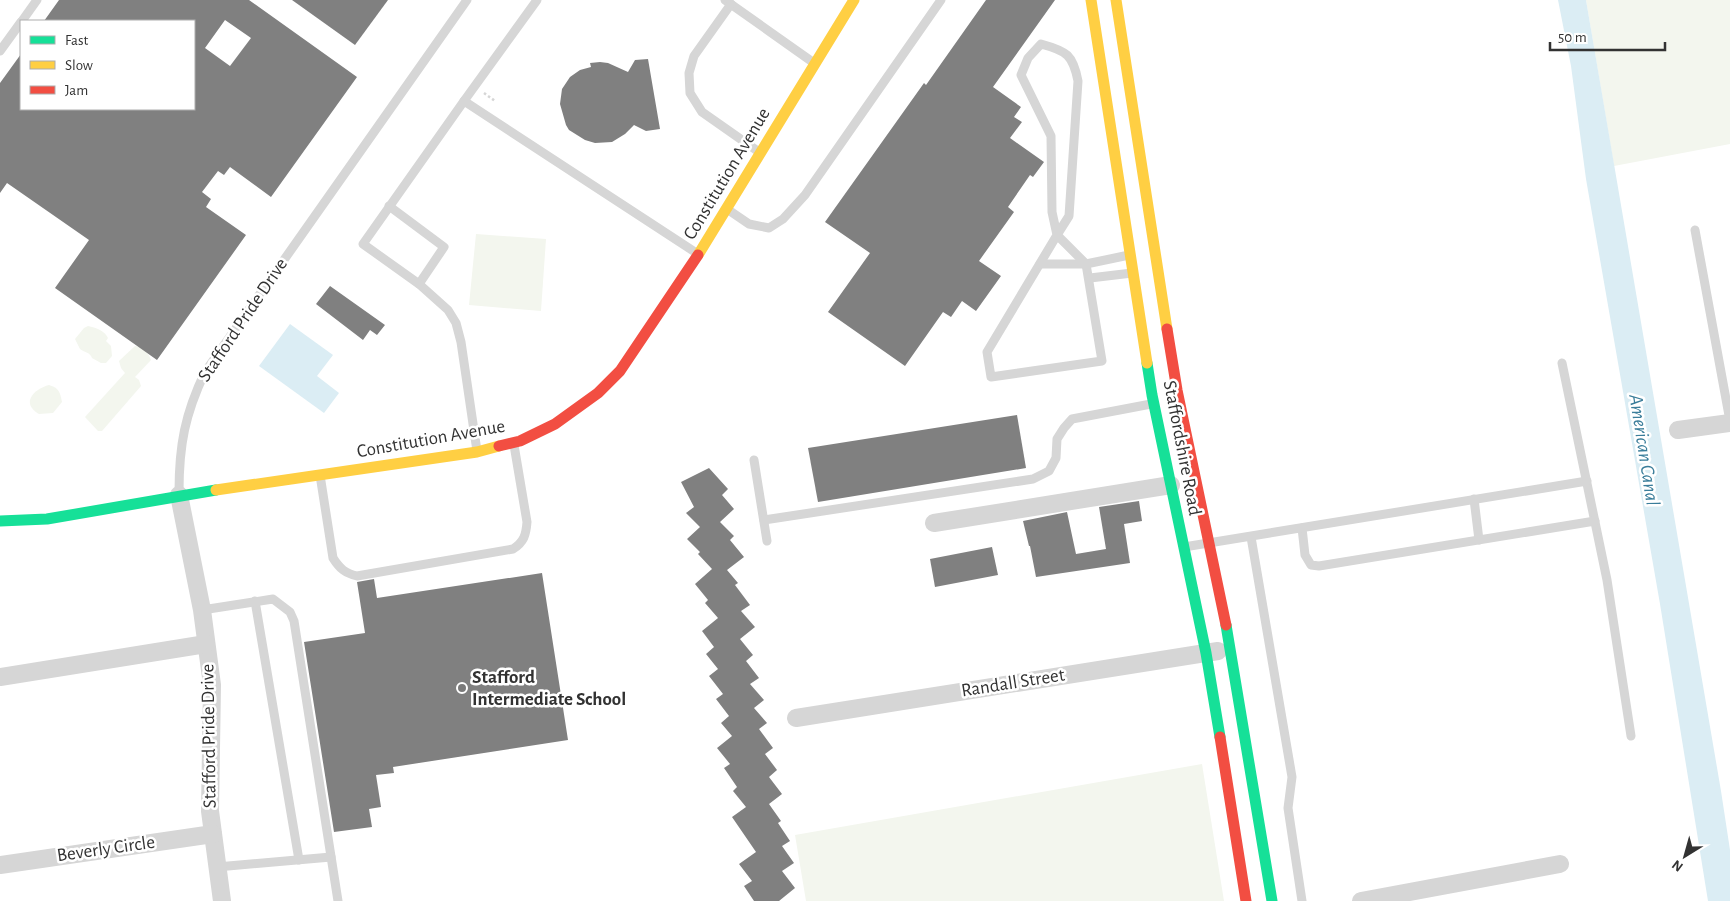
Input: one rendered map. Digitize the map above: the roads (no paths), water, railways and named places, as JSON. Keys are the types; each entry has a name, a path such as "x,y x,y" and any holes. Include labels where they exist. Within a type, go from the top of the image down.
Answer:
{"main road":[{"name":"Constitution Avenue","path":"0,521 47,519 180,495 477,452 513,443 555,424 598,393 620,371 699,254 854,0"},
{"name":"Staffordshire Road","path":"1090,0 1154,403 1206,653 1246,901"},
{"name":"Staffordshire Road","path":"1116,0 1177,390 1230,648 1272,901"}],"street":[{"path":"1678,430 1730,422"},
{"path":"934,523 1171,485"},
{"name":"Stafford Pride Drive","path":"180,495 202,610 212,685 210,811 222,901"},
{"path":"0,677 206,644"},
{"name":"Randall Street","path":"796,718 1230,648"},
{"name":"Beverly Circle","path":"0,865 213,834"},
{"path":"1361,901 1560,864"}],"lane":[{"path":"22,20 37,0"},
{"name":"Stafford Pride Drive","path":"180,495 179,461 187,417 194,395 205,372 467,0"},
{"path":"477,452 461,342 456,323 448,310 419,284 363,244 537,0"},
{"path":"727,208 749,224 769,228 783,219 805,196 941,0"},
{"path":"761,153 702,112 690,93 689,73 694,56 728,2 815,63"},
{"path":"0,52 20,23"},
{"path":"1057,235 987,352 991,378 1102,362 1090,278 1086,264 1057,235 1052,212 1051,136 1021,75 1028,58 1041,44 1059,49 1075,63 1078,81 1069,216 1057,235"},
{"path":"464,101 699,254"},
{"path":"389,206 444,247 419,284"},
{"path":"1695,230 1730,422"},
{"path":"1040,264 1086,264 1131,254"},
{"path":"1090,278 1133,272"},
{"path":"1562,363 1607,580 1631,736"},
{"path":"764,520 1033,479 1049,471 1056,458 1057,439 1072,419 1154,403"},
{"path":"320,475 333,558 339,568 346,574 357,576 513,549 522,543 526,533 527,522 513,443"},
{"path":"754,460 767,541"},
{"path":"1184,548 1586,481"},
{"path":"1474,500 1480,540"},
{"path":"1302,528 1305,555 1311,565 1319,566 1595,521"},
{"path":"1251,537 1292,777 1288,808 1302,901"},
{"path":"202,610 273,599 290,612 294,621 338,901"},
{"path":"255,601 298,860"},
{"path":"217,868 331,857"}],"water":[{"name":"American Canal","path":"1558,0 1586,0 1721,791 1730,850 1730,901 1708,901 1660,604 1586,179 1571,66"},
{"path":"290,324 333,355 317,376 339,393 324,413 259,366"}],"place":[{"name":"Stafford Intermediate School","path":"462,688"}]}
